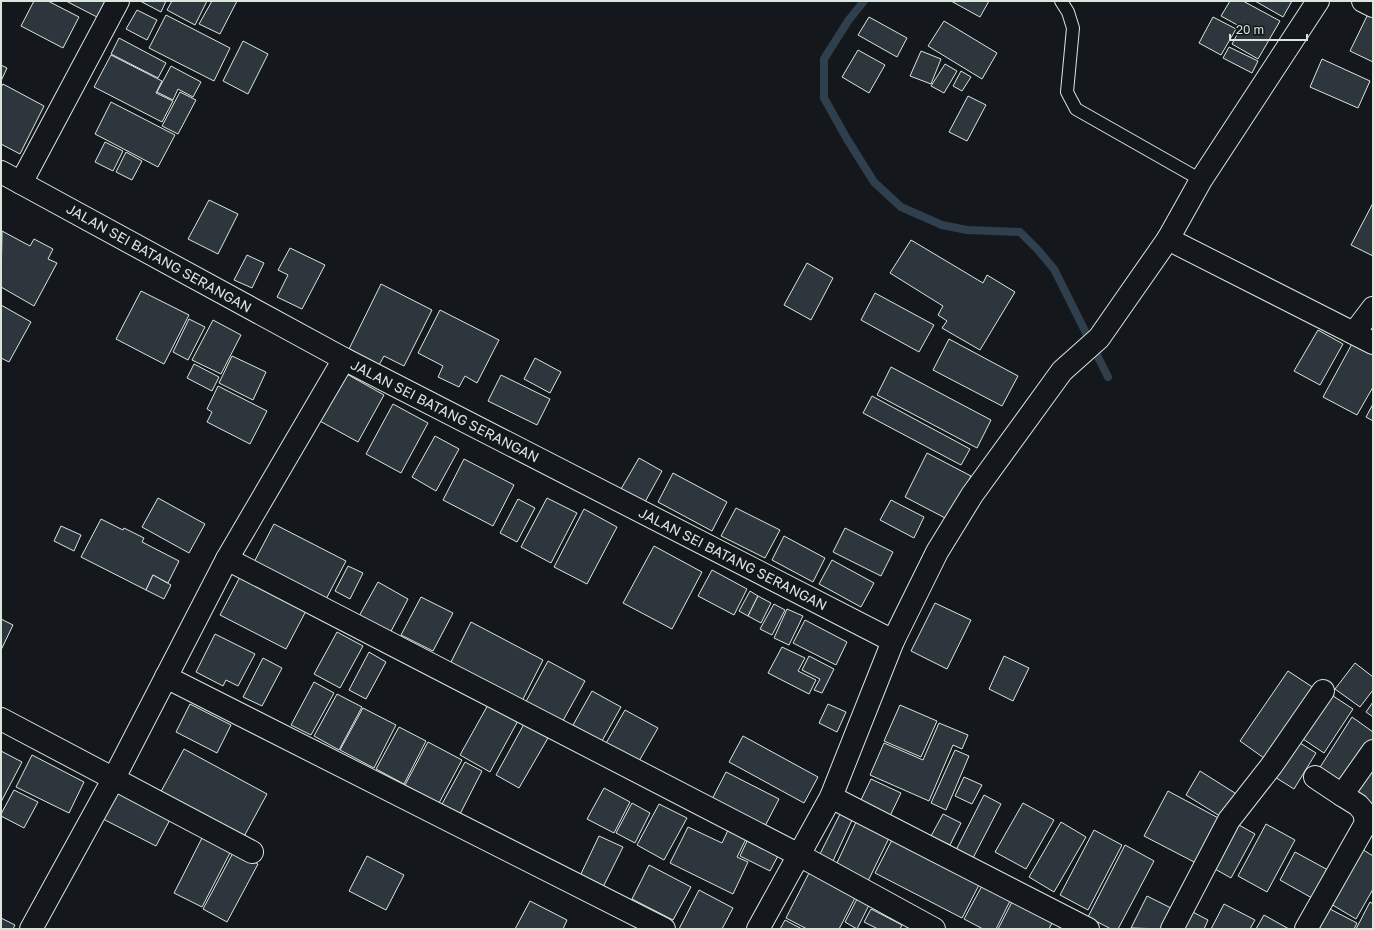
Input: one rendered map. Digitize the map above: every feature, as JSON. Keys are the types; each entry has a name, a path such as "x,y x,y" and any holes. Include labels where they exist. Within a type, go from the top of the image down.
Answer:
{"street":[{"path":"21,183 118,1"},
{"path":"758,929 831,797 894,641 937,552 972,495 1062,371 1099,338 1168,239 1201,180 1318,1"},
{"path":"1363,1 1373,6"},
{"name":"JALAN SEI BATANG SERANGAN","path":"1,172 344,359 894,641"},
{"path":"1168,239 1354,332 1373,343"},
{"path":"1354,332 1373,308"},
{"path":"31,929 114,778 227,559 344,359"},
{"path":"227,559 799,855 934,929"},
{"path":"166,677 664,929"},
{"path":"1172,929 1229,820 1272,765 1323,691"},
{"path":"1,719 252,852"},
{"path":"1342,795 1373,750"},
{"path":"1306,929 1366,823 1364,812 1358,805 1315,777"},
{"path":"831,797 1088,929"}],"lane":[{"path":"1061,1 1068,12 1073,28 1067,92 1076,109 1201,180"}],"building":[{"path":"34,1 48,1 79,17 63,48 21,26"},
{"path":"66,1 105,1 97,17"},
{"path":"140,1 166,1 161,12"},
{"path":"172,1 207,1 195,25 167,10"},
{"path":"212,1 237,1 220,34 199,24"},
{"path":"951,1 989,1 980,17"},
{"path":"1230,1 1243,1 1280,21 1258,59 1232,44 1241,27 1221,16"},
{"path":"1255,1 1292,1 1283,17"},
{"path":"137,10 157,20 147,40 126,29"},
{"path":"1368,14 1373,16 1373,62 1350,51"},
{"path":"166,15 230,48 214,81 149,48"},
{"path":"869,17 907,38 897,57 858,35"},
{"path":"1213,17 1236,29 1221,55 1199,43"},
{"path":"944,21 997,53 982,79 928,46"},
{"path":"119,38 166,63 158,78 111,54"},
{"path":"243,41 268,54 248,94 223,81"},
{"path":"1229,47 1258,61 1252,73 1223,58"},
{"path":"858,50 885,65 869,93 842,77"},
{"path":"921,51 941,59 931,84 910,76"},
{"path":"111,55 162,81 156,93 173,101 162,122 94,87"},
{"path":"1322,59 1370,81 1358,108 1310,87"},
{"path":"945,64 957,71 944,93 931,86"},
{"path":"1,65 7,68 1,81"},
{"path":"171,66 201,82 193,97 178,89 173,100 157,92"},
{"path":"961,71 971,77 962,91 953,86"},
{"path":"3,84 44,106 20,154 1,144 1,87"},
{"path":"180,92 196,100 178,134 162,126"},
{"path":"968,96 986,105 967,141 949,132"},
{"path":"111,102 175,135 158,167 95,134"},
{"path":"105,142 123,151 113,171 95,162"},
{"path":"126,152 142,161 132,180 116,172"},
{"path":"209,200 238,214 218,254 188,239"},
{"path":"1373,203 1373,256 1351,245"},
{"path":"2,231 30,246 34,239 53,249 48,259 57,263 34,306 1,287"},
{"path":"911,240 983,283 987,275 1015,292 980,350 942,328 947,321 938,315 943,306 890,273"},
{"path":"290,248 325,265 302,309 277,297 288,275 278,270"},
{"path":"247,255 264,263 252,288 234,280"},
{"path":"807,263 833,278 811,320 784,305"},
{"path":"381,284 432,310 404,366 384,356 379,365 349,349"},
{"path":"141,291 189,315 164,364 116,339"},
{"path":"875,293 934,325 919,352 861,320"},
{"path":"1,305 31,322 9,362 1,358"},
{"path":"440,310 499,340 477,383 465,376 459,387 438,377 443,366 418,353"},
{"path":"189,319 205,327 188,360 173,352"},
{"path":"213,320 241,335 221,374 192,360"},
{"path":"1318,330 1343,344 1320,385 1294,371"},
{"path":"949,339 1018,376 1002,406 933,370"},
{"path":"1353,342 1373,353 1373,387 1357,415 1323,397"},
{"path":"232,356 266,372 253,400 219,383"},
{"path":"535,358 561,372 550,393 524,379"},
{"path":"194,364 219,377 212,391 187,378"},
{"path":"891,367 991,420 977,448 877,395"},
{"path":"345,373 384,395 358,442 318,420"},
{"path":"501,375 550,399 537,425 488,401"},
{"path":"218,386 267,411 250,444 207,422 212,412 207,409"},
{"path":"872,396 970,449 961,465 863,413"},
{"path":"393,404 428,423 401,473 366,454"},
{"path":"1373,404 1373,421 1366,417"},
{"path":"435,436 459,449 436,491 412,477"},
{"path":"927,453 971,476 949,520 905,497"},
{"path":"639,458 662,471 645,502 621,489"},
{"path":"464,459 514,485 493,526 443,500"},
{"path":"673,473 727,502 712,531 658,502"},
{"path":"158,498 205,524 189,553 142,527"},
{"path":"547,498 577,513 551,563 521,547"},
{"path":"518,499 535,508 517,542 500,533"},
{"path":"891,500 924,517 914,538 880,520"},
{"path":"736,508 780,530 765,558 721,536"},
{"path":"584,509 617,527 587,584 554,567"},
{"path":"101,519 144,538 142,542 179,561 168,583 153,575 146,590 81,557"},
{"path":"274,524 346,561 324,603 252,566"},
{"path":"61,526 81,535 74,551 54,541"},
{"path":"845,528 893,552 881,576 833,552"},
{"path":"784,536 825,558 813,582 772,560"},
{"path":"654,546 702,572 672,629 623,603"},
{"path":"832,560 874,583 861,607 819,584"},
{"path":"348,566 363,573 350,599 335,591"},
{"path":"712,570 747,589 734,615 698,596"},
{"path":"153,575 171,585 164,599 146,590"},
{"path":"241,575 307,609 286,649 220,615"},
{"path":"378,582 408,599 389,635 358,618"},
{"path":"750,591 758,596 748,616 739,611"},
{"path":"758,596 771,603 761,623 748,616"},
{"path":"421,597 453,613 433,651 401,635"},
{"path":"935,603 971,620 947,669 911,651"},
{"path":"774,604 785,610 772,635 760,629"},
{"path":"787,609 803,616 789,645 774,638"},
{"path":"1,619 13,625 1,650"},
{"path":"805,620 847,642 836,665 793,643"},
{"path":"471,622 543,660 520,705 448,668"},
{"path":"337,632 363,646 340,688 314,674"},
{"path":"215,634 255,654 238,686 226,680 223,686 196,672"},
{"path":"782,647 805,658 798,671 816,680 809,694 768,673"},
{"path":"369,652 386,662 366,699 349,690"},
{"path":"809,656 834,669 822,693 814,690 820,679 802,670"},
{"path":"1004,656 1029,668 1013,701 989,689"},
{"path":"263,658 282,668 262,706 243,697"},
{"path":"548,661 585,681 560,726 523,707"},
{"path":"1355,663 1373,677 1373,690 1360,707 1335,689"},
{"path":"1288,671 1320,692 1271,763 1240,741"},
{"path":"314,682 334,693 311,735 291,725"},
{"path":"592,691 621,707 602,741 573,725"},
{"path":"1327,692 1353,709 1324,753 1297,735"},
{"path":"337,694 362,707 339,750 314,736"},
{"path":"1373,702 1373,717 1366,712"},
{"path":"489,703 519,719 490,772 460,755"},
{"path":"190,704 231,725 217,753 176,732"},
{"path":"828,704 846,712 837,732 819,723"},
{"path":"900,705 937,721 921,757 884,741"},
{"path":"363,708 396,725 374,768 340,750"},
{"path":"625,710 658,728 638,763 605,745"},
{"path":"1352,717 1373,732 1373,746 1345,790 1317,772"},
{"path":"939,723 968,735 962,749 953,745 929,801 870,775 884,743 923,760"},
{"path":"524,724 548,738 519,788 496,775"},
{"path":"399,727 426,741 404,784 376,769"},
{"path":"743,736 818,777 804,803 729,762"},
{"path":"1292,738 1316,753 1294,789 1270,774"},
{"path":"428,742 462,760 439,803 405,785"},
{"path":"184,749 267,794 241,842 158,797"},
{"path":"955,750 969,756 946,810 931,803"},
{"path":"1,751 22,762 1,802"},
{"path":"32,755 84,782 69,813 16,787"},
{"path":"1373,758 1373,807 1351,793"},
{"path":"465,762 482,771 460,814 442,804"},
{"path":"1200,771 1238,795 1223,818 1186,795"},
{"path":"726,772 779,799 763,830 710,803"},
{"path":"964,777 982,785 972,804 955,796"},
{"path":"871,779 901,793 890,816 860,802"},
{"path":"120,786 173,814 156,846 103,819"},
{"path":"604,788 630,802 614,833 587,819"},
{"path":"14,790 38,802 24,828 1,816"},
{"path":"1168,791 1222,820 1198,864 1144,836"},
{"path":"984,795 1001,804 973,858 956,850"},
{"path":"632,803 650,813 635,843 616,833"},
{"path":"1023,803 1054,820 1026,869 995,852"},
{"path":"659,804 687,818 664,860 637,845"},
{"path":"841,812 853,818 833,861 820,854"},
{"path":"943,814 961,823 950,845 931,836"},
{"path":"856,822 889,838 868,881 836,865"},
{"path":"1061,822 1086,837 1054,892 1029,877"},
{"path":"1266,824 1295,840 1267,892 1238,876"},
{"path":"1239,825 1255,834 1231,878 1215,869"},
{"path":"688,827 722,843 729,828 747,837 737,857 748,862 733,894 670,863"},
{"path":"1094,830 1122,845 1088,910 1060,895"},
{"path":"204,834 232,849 202,907 174,893"},
{"path":"599,836 623,847 601,891 578,880"},
{"path":"749,837 780,852 770,871 740,856"},
{"path":"893,838 980,883 962,918 875,873"},
{"path":"1125,845 1154,861 1118,929 1111,929 1088,917"},
{"path":"1357,846 1373,856 1373,889 1356,919 1326,901"},
{"path":"234,851 258,864 227,922 203,909"},
{"path":"1295,852 1328,870 1312,898 1280,880"},
{"path":"367,856 404,875 386,910 349,891"},
{"path":"649,865 691,887 673,920 632,899"},
{"path":"809,873 855,898 839,929 807,929 786,918"},
{"path":"983,884 1011,899 996,929 983,929 964,919"},
{"path":"699,890 733,908 722,929 679,929"},
{"path":"1147,896 1175,910 1166,929 1131,928"},
{"path":"857,899 869,905 857,929 845,922"},
{"path":"1013,900 1053,921 1049,929 998,929"},
{"path":"530,901 567,920 563,929 515,929"},
{"path":"1370,902 1373,904 1373,929 1356,929"},
{"path":"1224,904 1255,920 1250,929 1211,929"},
{"path":"1326,907 1357,923 1354,929 1322,929 1316,926"},
{"path":"871,909 902,925 900,929 878,929 864,922"},
{"path":"1187,909 1208,920 1204,929 1178,929"},
{"path":"1264,915 1289,929 1256,929"},
{"path":"1,918 15,925 13,929 1,929"},
{"path":"785,920 802,929 780,929"}],"waterway":[{"path":"864,1 848,21 824,59 824,98 847,139 874,182 901,207 942,225 967,230 1020,232 1054,269 1108,377"}]}
